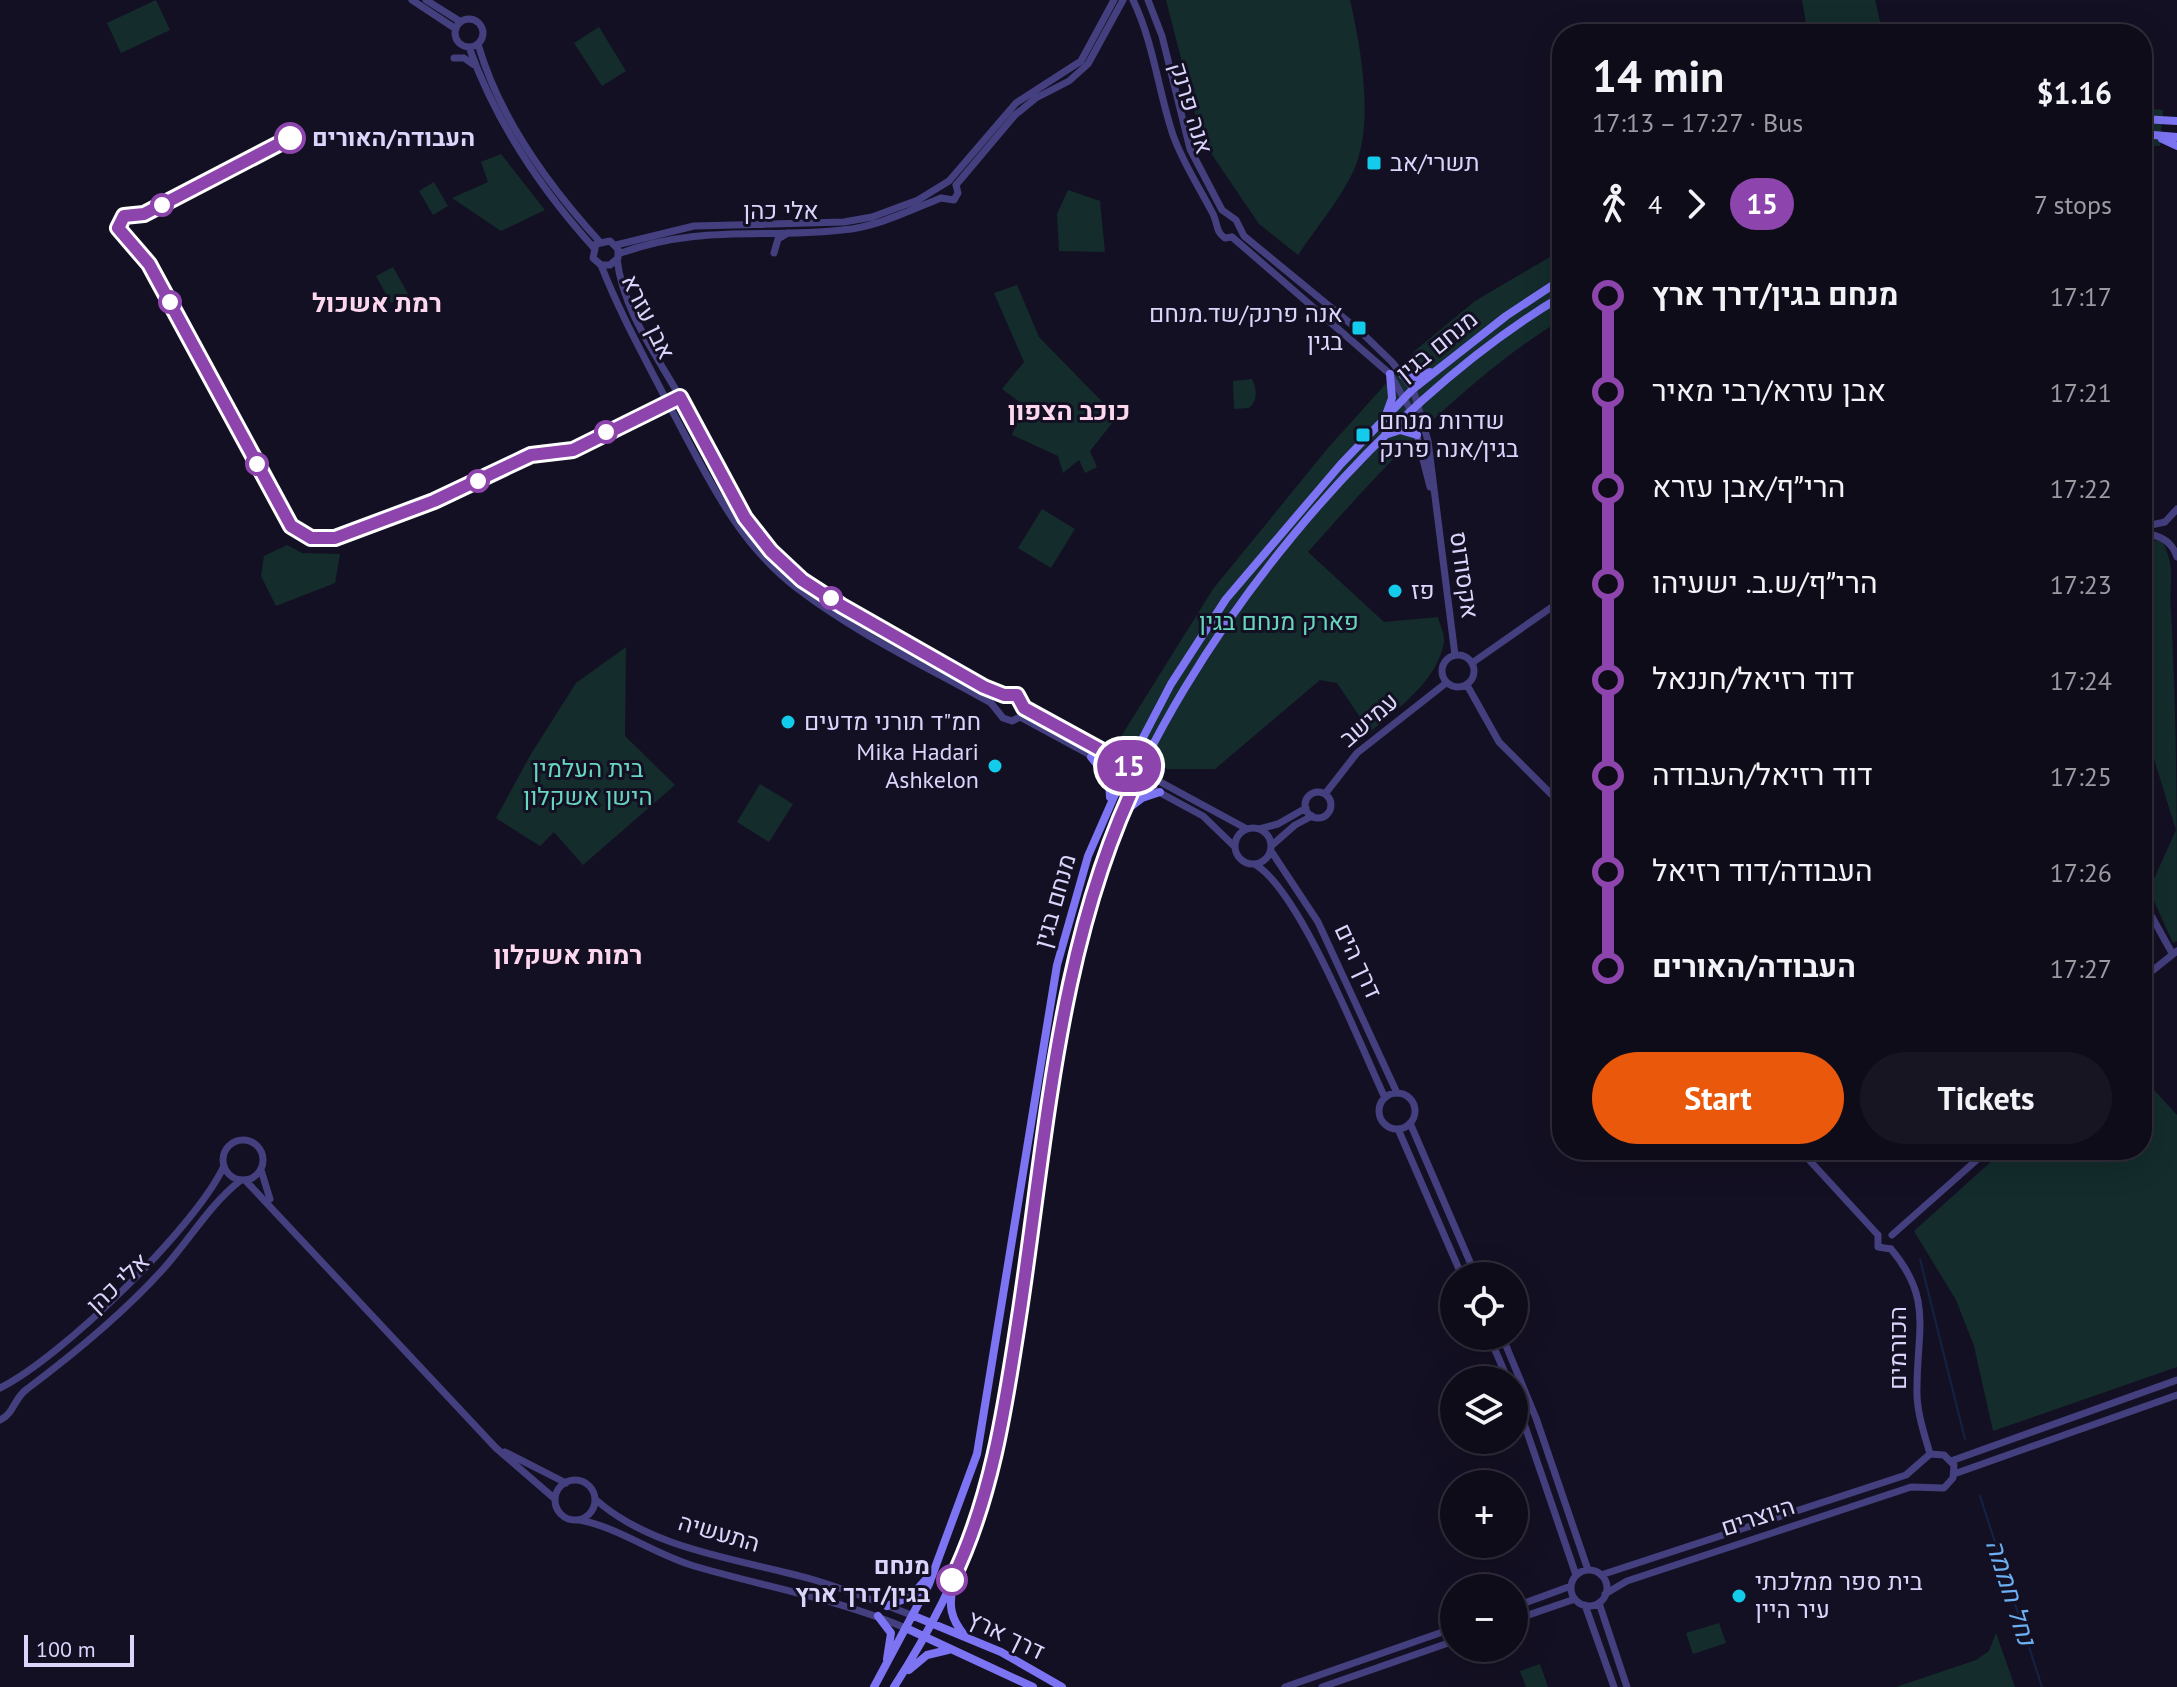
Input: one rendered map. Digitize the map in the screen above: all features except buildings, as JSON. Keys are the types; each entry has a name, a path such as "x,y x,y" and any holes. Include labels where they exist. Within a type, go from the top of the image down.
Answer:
{"main road":[{"path":"2154,120 2177,115"},
{"path":"2154,120 2177,121"},
{"path":"2152,135 2177,137"},
{"path":"2152,137 2177,146"},
{"name":"מנחם בגין","path":"874,1687 908,1629 941,1558 977,1454 1057,965 1088,856 1108,807 1171,684 1226,599 1405,396 1506,316 1552,286"},
{"name":"מנחם בגין","path":"897,1683 924,1637 977,1518 1006,1402 1061,1035 1097,882 1139,776 1173,710 1233,611 1384,435 1410,409 1552,303"},
{"path":"1403,375 1416,377 1438,369"},
{"path":"1386,415 1392,398 1390,374"},
{"path":"1384,435 1400,430 1417,435"},
{"path":"1105,753 1127,749 1141,740"},
{"path":"1091,757 1109,779 1108,807"},
{"path":"1120,818 1133,803 1160,792"},
{"path":"887,1606 911,1596 941,1558"},
{"path":"959,1564 950,1606 952,1617 966,1636"},
{"path":"878,1616 891,1633 880,1678"},
{"name":"התעשיה","path":"914,1616 931,1622"},
{"name":"דרך ארץ","path":"931,1622 966,1636 1062,1687"},
{"name":"דרך ארץ","path":"908,1629 1033,1687"},
{"path":"897,1683 927,1655 943,1649 955,1651"}],"street":[{"path":"412,0 458,25"},
{"path":"426,0 458,25 459,42 469,47 527,165 596,244"},
{"path":"953,183 1016,103 1081,61 1114,0"},
{"path":"953,183 958,193 954,200 939,194 940,184 953,183 1015,115 1036,98 1069,81 1088,64 1123,0"},
{"name":"אנה פרנק","path":"1133,0 1151,43 1173,133 1217,224"},
{"name":"אנה פרנק","path":"1148,0 1162,36 1190,149 1228,216"},
{"path":"458,25 473,19 480,24 483,36 478,44 469,47"},
{"path":"478,44 492,82 534,161 596,244 593,258 601,265 610,265 617,253 607,240 596,244"},
{"path":"454,58 469,60 478,70"},
{"name":"אלי כהן","path":"617,253 648,243 702,233 844,230 876,224 939,194"},
{"name":"אלי כהן","path":"617,253 694,226 844,222 939,194"},
{"path":"1405,396 1390,374 1232,237 1220,234 1217,224 1228,216 1236,220 1238,229 1362,333 1413,389"},
{"path":"1232,237 1238,229"},
{"path":"774,253 778,239 790,232"},
{"name":"אבן עזרא","path":"617,253 627,300 644,336 745,518 771,551 802,580 842,606 1004,695"},
{"name":"אבן עזרא","path":"601,265 640,350 709,483 735,525 762,558 835,615 997,708"},
{"name":"אקסודוס","path":"1413,389 1428,441 1455,655"},
{"name":"אקסודוס","path":"1405,396 1434,500"},
{"path":"2152,527 2165,522 2177,509"},
{"path":"2152,533 2171,544 2177,557"},
{"path":"1472,663 1552,607"},
{"path":"1455,655 1472,663 1474,672 1467,685 1456,688 1446,683 1442,668 1446,660 1455,655"},
{"name":"עמישב","path":"1325,794 1357,753 1446,683"},
{"path":"1467,685 1499,742 1552,795"},
{"path":"1126,770 1105,753 1024,708 1017,695 1004,695 997,708 1007,720 1020,717 1091,757 1126,770 1139,776 1247,829 1278,824 1306,808 1310,796 1325,794 1331,802 1329,811 1322,817 1312,816 1295,825 1271,849 1265,860 1256,865 1240,859 1235,847 1214,823 1160,792 1139,776"},
{"path":"1020,717 1024,708"},
{"path":"1306,808 1312,816"},
{"path":"1235,847 1238,836 1247,829"},
{"path":"1259,829 1269,838 1271,849"},
{"name":"דרך הים","path":"1271,849 1318,922 1397,1093"},
{"name":"דרך הים","path":"1256,865 1266,872 1305,928 1385,1098"},
{"path":"2152,915 2175,952 2152,971"},
{"path":"1398,1129 1410,1123 1414,1116 1413,1104 1397,1093 1385,1098 1379,1109 1382,1122 1398,1129 1456,1262"},
{"path":"1410,1123 1470,1262"},
{"path":"278,1211 262,1183 262,1153 246,1140 228,1147 224,1166 231,1175 243,1180 278,1211 496,1448 555,1499 562,1515 579,1520 593,1510 595,1499 585,1483 566,1483 496,1448"},
{"path":"1809,1160 1878,1235 1892,1235 1977,1160"},
{"name":"אלי כהן","path":"0,1388 67,1339 143,1271 183,1224 224,1166"},
{"path":"243,1180 261,1169"},
{"name":"אלי כהן","path":"0,1420 10,1413 24,1390 48,1374 156,1276 224,1195 243,1180"},
{"name":"הכורמים","path":"1878,1235 1878,1247 1891,1249 1911,1276 1921,1306 1923,1323 1916,1391 1930,1454"},
{"path":"1891,1249 1892,1235"},
{"path":"1508,1350 1536,1418 1588,1570"},
{"path":"1951,1461 2177,1380"},
{"path":"0,1388 9,1394 13,1404"},
{"path":"1954,1474 1951,1461 1939,1453 1930,1454 1919,1466 1919,1476 1926,1486 1944,1488 1954,1474 2177,1395"},
{"path":"1528,1435 1576,1575"},
{"name":"היוצרים","path":"1601,1575 1906,1475 1919,1466"},
{"path":"555,1499 566,1483"},
{"name":"היוצרים","path":"1605,1594 1627,1581 1911,1487 1926,1486"},
{"name":"התעשיה","path":"595,1499 612,1513 662,1538 810,1579 914,1616"},
{"name":"התעשיה","path":"579,1520 597,1523 640,1546 684,1563 878,1616 908,1629"},
{"path":"1588,1570 1601,1575 1606,1585 1599,1603 1585,1605 1575,1599 1571,1586 1576,1575 1588,1570"},
{"path":"1528,1602 1571,1586"},
{"path":"1528,1615 1575,1599"},
{"path":"1599,1603 1627,1687"},
{"path":"1585,1605 1614,1687"},
{"path":"1285,1687 1440,1633"},
{"path":"1322,1687 1440,1646"}],"green space":[{"path":"156,0 170,30 121,53 107,23"},
{"path":"1166,0 1350,0 1364,87 1360,154 1341,193 1298,255 1259,224 1202,140"},
{"path":"1802,0 1875,0 1881,24 1806,24"},
{"path":"599,27 626,71 602,86 574,43"},
{"path":"2152,109 2163,110 2160,146 2152,146"},
{"path":"501,154 545,210 501,231 452,198 488,182 481,162"},
{"path":"434,182 448,206 433,215 419,191"},
{"path":"1068,190 1100,201 1105,252 1059,251 1057,214"},
{"name":"פארק מנחם בגין","path":"1552,256 1552,326 1458,397 1396,456 1308,552 1384,622 1438,617 1444,639 1440,656 1425,682 1370,732 1337,683 1320,680 1215,769 1167,769 1120,738 1213,589 1328,448 1417,349 1475,301"},
{"path":"393,267 408,294 391,303 376,276"},
{"path":"1017,285 1039,337 1117,417 1090,451 1097,467 1085,473 1079,460 1063,473 1058,456 1012,435 1024,405 1002,389 1024,362 994,293"},
{"path":"1252,379 1256,390 1254,402 1249,408 1234,409 1233,381"},
{"path":"1042,509 1075,529 1051,568 1018,548"},
{"path":"2152,540 2163,542 2171,569 2177,817 2177,941 2173,943 2152,897 2152,883 2176,830 2152,753"},
{"path":"287,545 302,553 340,554 335,583 276,606 261,576 264,556"},
{"name":"בית העלמין הישן אשקלון","path":"626,647 625,736 675,785 583,865 554,832 540,846 496,818 531,754 576,683"},
{"path":"760,784 793,804 769,842 737,822"},
{"path":"2152,1088 2177,1115 2177,1367 1993,1431 1974,1346 1956,1300 1914,1231 1993,1160 2152,1160"},
{"path":"1719,1623 1726,1643 1693,1654 1686,1633"},
{"path":"1996,1633 2015,1687 1896,1687 1976,1660 1989,1651"},
{"path":"1540,1664 1548,1687 1526,1687 1520,1671"}],"waterway":[{"name":"נחל חממה","path":"1920,1259 1965,1439"},
{"name":"נחל חממה","path":"1980,1496 2042,1687"}],"bus line":[{"name":"15","path":"290,138 144,214 124,216 118,228 149,264 291,526 299,535 323,540 335,538 434,501 531,455 544,451 573,450 680,397 745,518 771,551 802,580 967,678 996,693 1017,695 1023,700 1024,708 1141,772 1107,847 1076,967 1061,1035 1006,1402 977,1518 952,1580"}],"place":[{"name":"העבודה/האורים","path":"290,138"},
{"name":"תשרי/אב","path":"1374,163"},
{"name":"אנה פרנק/שד.מנחם בגין","path":"1359,328"},
{"name":"שדרות מנחם בגין/אנה פרנק","path":"1363,435"},
{"name":"פז","path":"1395,591"},
{"name":"חמ\"ד תורני מדעים","path":"788,722"},
{"name":"Mika Hadari Ashkelon","path":"995,766"},
{"name":"מנחם בגין/דרך ארץ","path":"952,1580"},
{"name":"בית ספר ממלכתי עיר היין","path":"1739,1596"}],"district":[{"name":"רמת אשכול","path":"377,303"},
{"name":"כוכב הצפון","path":"1069,411"},
{"name":"רמות אשקלון","path":"568,955"}]}
